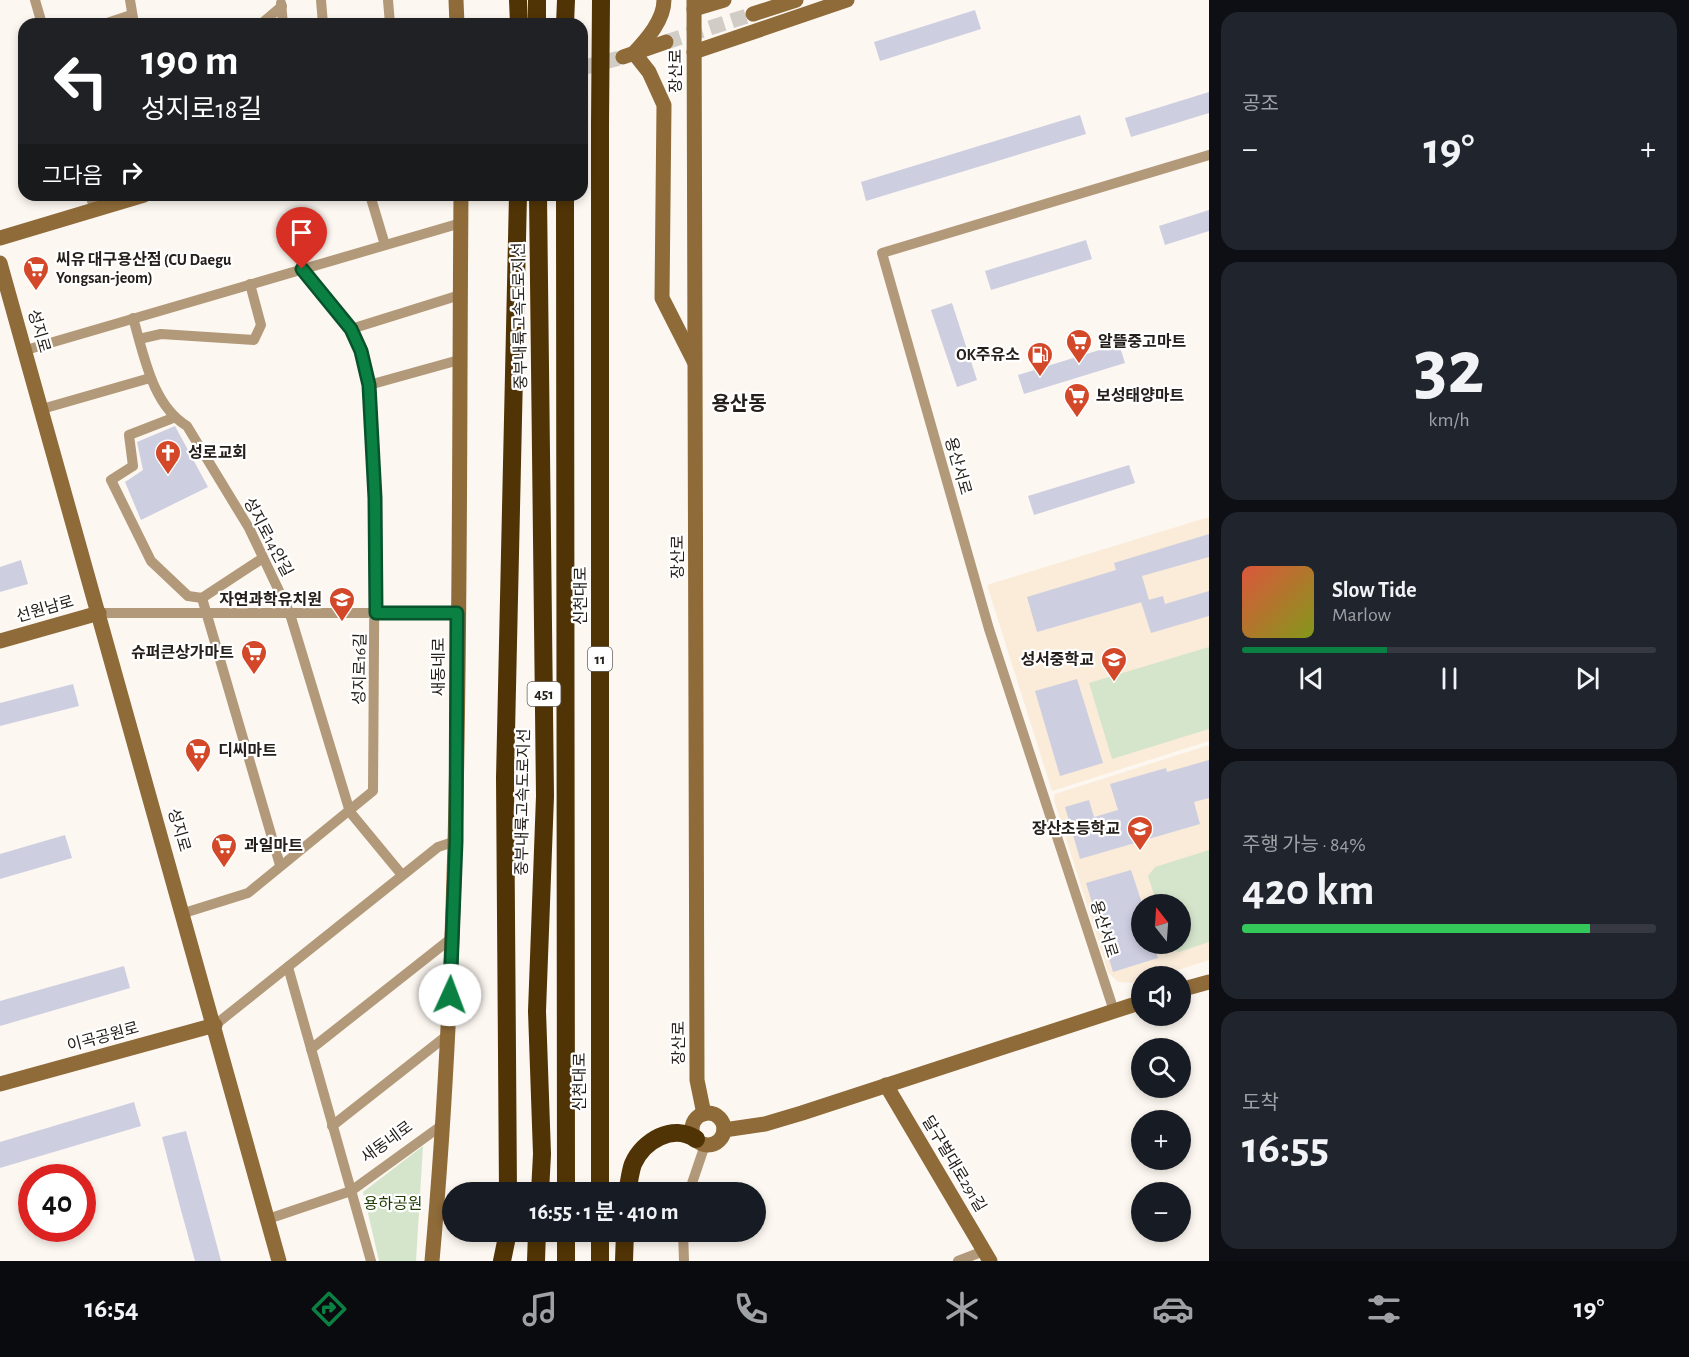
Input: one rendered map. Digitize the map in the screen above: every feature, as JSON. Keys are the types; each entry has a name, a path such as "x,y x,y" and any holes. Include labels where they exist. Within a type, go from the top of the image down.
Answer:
{"highway":[{"path":"537,0 537,18"},
{"path":"565,18 566,0"},
{"name":"신천대로","path":"600,1182 601,0"},
{"path":"508,1182 506,778 518,201"},
{"name":"중부내륙고속도로지선","path":"538,201 544,784 537,1011 542,1154 541,1182"},
{"name":"451","path":"565,201 566,1182"},
{"path":"629,1182 633,1163 651,1140 681,1132 701,1142"},
{"path":"502,1261 506,1242"},
{"path":"509,1242 510,1261"},
{"path":"536,1261 537,1242"},
{"path":"566,1242 566,1261"},
{"path":"600,1242 600,1261"},
{"path":"624,1261 625,1242"}],"street":[{"path":"35,0 40,18"},
{"path":"130,0 132,18"},
{"path":"321,0 322,18"},
{"path":"388,0 390,18"},
{"path":"456,0 457,18"},
{"path":"628,55 646,39 664,10 664,0"},
{"path":"694,4 724,0"},
{"path":"753,14 795,0"},
{"path":"694,52 847,0"},
{"path":"266,18 280,3"},
{"path":"280,3 282,18"},
{"name":"장산로","path":"694,4 697,1080 704,1114"},
{"path":"628,55 666,42"},
{"path":"628,55 650,72 664,105 662,298 695,364"},
{"name":"용산서로","path":"1114,1011 989,629 882,253 1209,155"},
{"path":"372,201 385,245"},
{"name":"새동네로","path":"432,1261 444,1123 456,841 461,201"},
{"path":"0,238 93,202"},
{"path":"26,350 461,223"},
{"name":"성지로","path":"0,263 184,913 279,1261"},
{"name":"성지로16길","path":"184,913 248,893 373,791 375,498 369,385 361,351 351,329 302,269"},
{"path":"139,339 161,334 254,340 261,325 250,284"},
{"path":"351,329 460,296"},
{"name":"성지로14안길","path":"133,318 150,378 173,418 187,426 249,528 290,614 350,812 402,876"},
{"path":"369,385 459,360"},
{"path":"42,409 150,378"},
{"path":"173,418 129,435 134,466 111,480 152,561 188,596 202,598 263,558"},
{"path":"202,598 280,865"},
{"path":"99,613 457,613"},
{"name":"선원남로","path":"0,641 99,613"},
{"path":"215,1025 438,847 456,841"},
{"path":"311,1049 453,937"},
{"path":"288,967 371,1261"},
{"path":"1191,987 1209,982"},
{"path":"701,1142 716,1142 724,1130 765,1124 1131,1006"},
{"name":"이곡공원로","path":"0,1084 215,1025"},
{"path":"332,1126 449,1034"},
{"name":"달구벌대로291길","path":"886,1085 987,1256"},
{"path":"691,1182 701,1142 693,1124 704,1114 718,1117 724,1130"},
{"name":"새동네로","path":"268,1219 351,1191 444,1123"},
{"path":"683,1242 684,1261"},
{"path":"958,1261 987,1256"}],"shaded area":[{"name":"성서중학교","path":"1209,517 1209,741 1052,791 987,585"},
{"name":"장산초등학교","path":"1209,745 1209,960 1190,966 1131,966 1131,983 1118,982 1108,972 1054,800 1055,794"}],"green space":[{"path":"1209,647 1209,729 1112,759 1089,683"},
{"path":"1209,850 1209,942 1191,948 1191,894 1154,894 1148,876 1155,867"},
{"name":"용하공원","path":"423,1146 416,1261 379,1261 363,1192"}],"building":[{"path":"975,10 981,29 880,61 874,42"},
{"path":"1209,92 1209,113 1131,137 1125,118"},
{"path":"1080,115 1086,134 866,201 861,182"},
{"path":"1209,210 1209,231 1165,245 1159,226"},
{"path":"1086,240 1092,259 991,290 985,271"},
{"path":"952,303 977,380 957,387 931,310"},
{"path":"1119,344 1125,363 1024,394 1018,375"},
{"name":"성로교회","path":"175,426 208,487 141,520 125,482 143,470 137,442"},
{"path":"1129,465 1135,483 1034,515 1028,496"},
{"path":"1209,534 1209,557 1142,576 1149,600 1037,632 1027,597 1116,570 1114,563"},
{"path":"21,560 28,584 0,592 0,567"},
{"path":"1209,591 1209,616 1151,633 1141,602 1163,596 1165,604"},
{"path":"1077,679 1103,763 1060,776 1035,691"},
{"path":"73,684 79,706 0,726 0,703"},
{"path":"1209,760 1209,798 1194,802 1200,824 1080,859 1065,807 1089,800 1094,817 1118,810 1110,784 1166,768 1167,772"},
{"path":"65,835 72,858 0,879 0,854"},
{"path":"1131,870 1139,894 1131,894 1131,954 1157,954 1158,958 1113,972 1086,883"},
{"path":"124,966 130,988 0,1026 0,1001"},
{"path":"134,1102 141,1126 0,1168 0,1142"},
{"path":"186,1131 221,1261 195,1261 179,1203 162,1137"}],"tunnel":[{"path":"666,42 753,14"},
{"path":"588,66 623,57"}],"place":[{"name":"씨유 대구용산점 (CU Daegu Yongsan-jeom)","path":"36,292"},
{"name":"알뜰중고마트","path":"1079,365"},
{"name":"OK주유소","path":"1040,378"},
{"name":"보성태양마트","path":"1077,419"},
{"name":"성로교회","path":"168,476"},
{"name":"자연과학유치원","path":"342,623"},
{"name":"슈퍼큰상가마트","path":"254,676"},
{"name":"성서중학교","path":"1114,683"},
{"name":"디씨마트","path":"198,774"},
{"name":"장산초등학교","path":"1140,852"},
{"name":"과일마트","path":"224,869"}],"district":[{"name":"용산동","path":"739,404"}],"route":[{"path":"302,269 351,329 361,351 369,385 375,498 376,613 457,613 456,841 450,995"}]}
